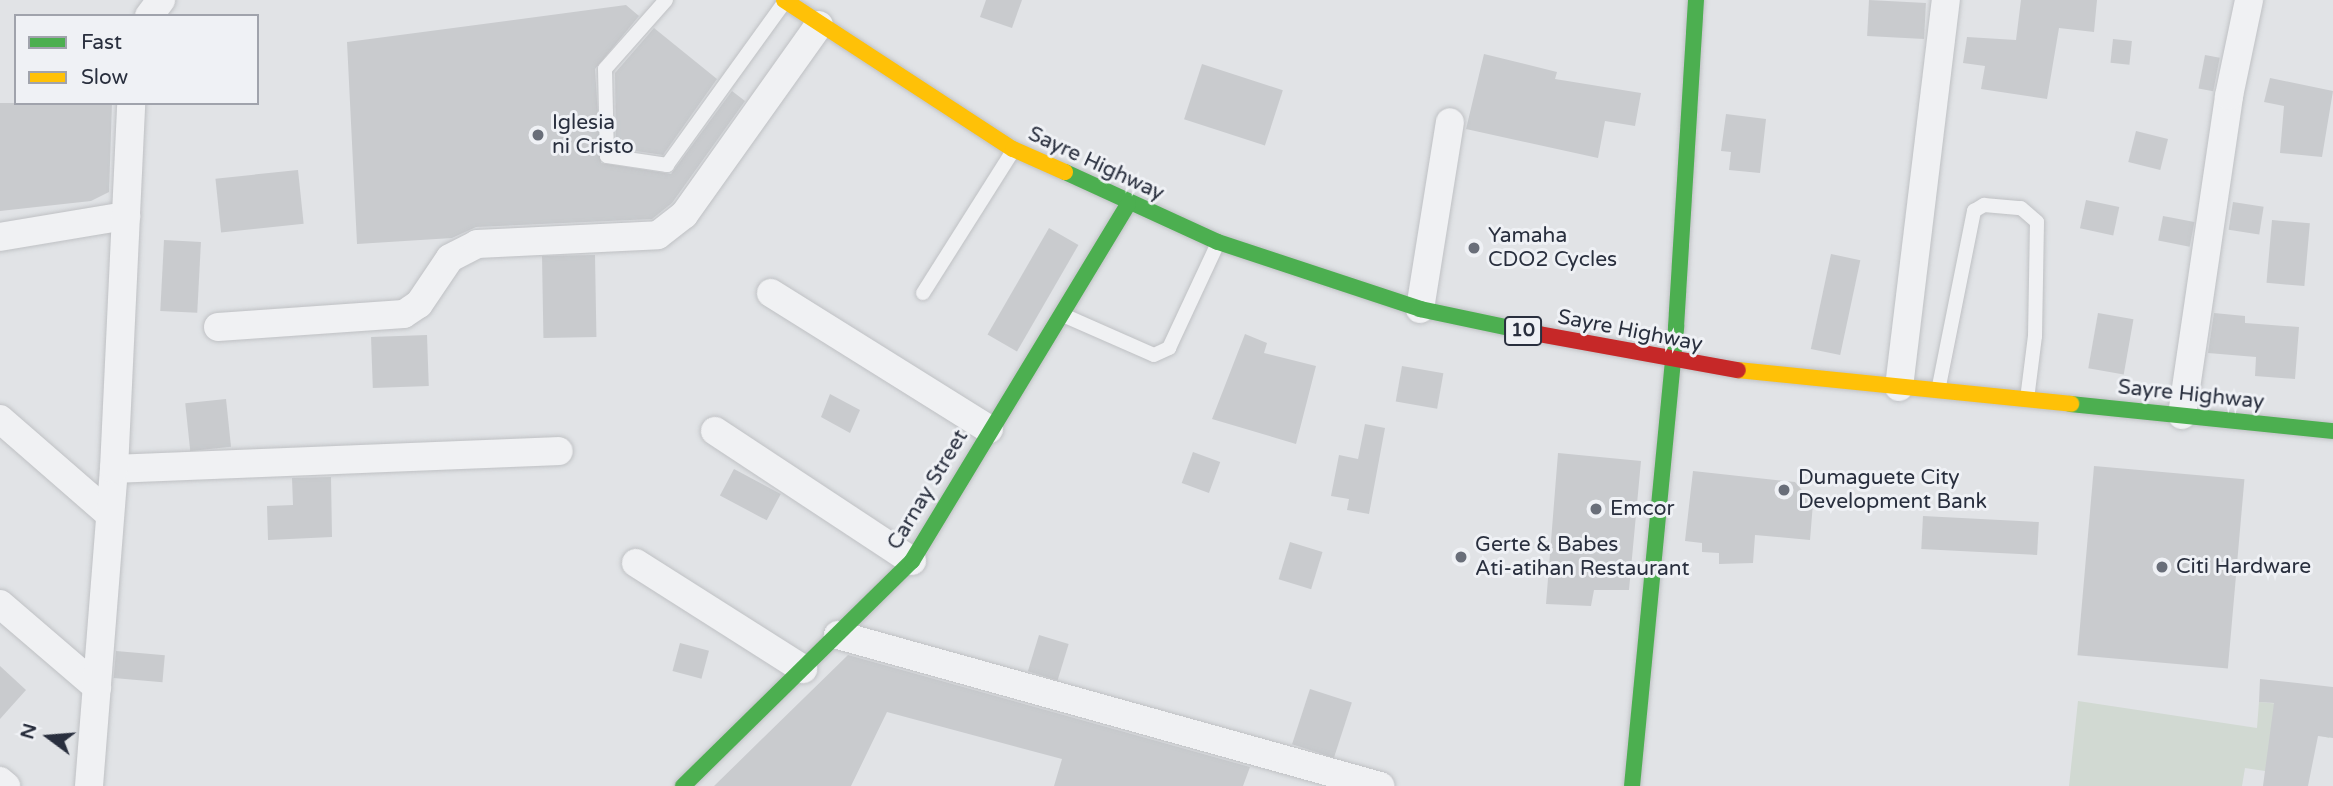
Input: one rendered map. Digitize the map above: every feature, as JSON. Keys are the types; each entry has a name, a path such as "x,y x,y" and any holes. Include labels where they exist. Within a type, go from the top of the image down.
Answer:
{"main road":[{"name":"Sayre Highway","path":"784,0 1013,149 1128,204 1218,242 1420,309 1673,363 2333,431"},
{"path":"1632,786 1673,363 1696,0"},
{"name":"Carnay Street","path":"683,786 912,561 989,429 1128,204"}],"street":[{"path":"1899,387 1946,0"},
{"path":"2182,415 2229,96 2249,0"},
{"path":"218,327 404,314 419,304 461,249 658,235 673,227 819,25"},
{"path":"89,786 108,513 114,469 131,105"},
{"path":"1420,309 1450,122"},
{"path":"0,237 126,216"},
{"path":"771,293 989,429"},
{"path":"0,419 108,513"},
{"path":"715,431 912,561"},
{"path":"114,469 559,451"},
{"path":"636,563 803,669"},
{"path":"0,604 97,687"},
{"path":"838,635 1380,786"},
{"path":"0,781 6,786"}],"lane":[{"path":"666,0 605,69 607,156 667,165 784,0"},
{"path":"923,293 1013,149"},
{"path":"1938,391 1973,211 1984,205 2021,208 2037,222 2035,336 2026,400"},
{"path":"1060,314 1154,355 1169,348 1218,242"}],"shaded area":[{"path":"2078,701 2257,728 2259,702 2330,709 2329,738 2318,735 2265,771 2245,768 2242,786 2069,786"}],"building":[{"path":"986,0 1022,0 1012,28 980,17"},
{"path":"1869,0 1926,3 1924,39 1867,36"},
{"path":"2021,0 2097,0 2094,32 2059,28 2047,99 1981,89 1985,66 1963,63 1967,37 2016,40"},
{"name":"Iglesia ni Cristo","path":"626,5 639,16 595,69 601,163 671,174 732,91 745,101 672,203 652,219 476,227 452,238 357,244 347,42"},
{"path":"654,28 717,79 663,155 616,148 615,73"},
{"path":"2113,39 2132,41 2129,65 2110,63"},
{"path":"1484,54 1557,72 1555,79 1641,93 1635,126 1605,121 1598,158 1466,129"},
{"path":"2205,55 2220,58 2213,91 2199,88"},
{"path":"1202,64 1283,90 1265,145 1184,119"},
{"path":"2270,78 2333,91 2322,157 2280,153 2284,106 2264,102"},
{"path":"0,103 112,105 109,192 91,201 0,211"},
{"path":"1726,114 1766,119 1760,173 1729,170 1731,152 1721,151"},
{"path":"2136,131 2168,139 2160,170 2128,162"},
{"path":"298,170 304,224 221,232 215,179"},
{"path":"2086,200 2119,207 2113,235 2080,228"},
{"path":"2233,202 2264,207 2259,235 2229,230"},
{"path":"2163,216 2194,222 2190,247 2158,241"},
{"path":"2272,220 2310,223 2304,286 2267,283"},
{"path":"1049,228 1078,245 1017,352 988,335"},
{"path":"164,240 201,242 197,313 160,311"},
{"path":"1831,254 1860,260 1840,355 1811,349"},
{"path":"595,255 596,337 543,338 542,256"},
{"path":"2098,313 2133,319 2124,374 2088,368"},
{"path":"2214,313 2245,316 2245,323 2299,327 2295,379 2255,376 2256,357 2208,353"},
{"path":"1245,334 1267,343 1264,353 1316,366 1296,444 1212,419"},
{"path":"427,335 429,386 373,388 371,337"},
{"path":"1402,366 1443,373 1437,409 1396,401"},
{"path":"830,394 860,410 850,433 821,417"},
{"path":"226,399 231,447 190,451 185,403"},
{"path":"1365,424 1385,428 1369,514 1347,510 1349,499 1331,496 1339,455 1358,459"},
{"path":"1193,452 1220,462 1209,493 1182,483"},
{"name":"Emcor","path":"1558,453 1641,461 1629,590 1594,590 1591,606 1546,604"},
{"name":"Citi Hardware","path":"2094,466 2244,479 2228,668 2077,655"},
{"path":"734,469 781,494 767,520 720,495"},
{"path":"1693,471 1795,482 1813,503 1810,540 1755,535 1753,563 1719,564 1719,553 1702,552 1702,543 1685,541"},
{"path":"331,477 332,537 268,540 267,506 293,505 292,478"},
{"path":"1923,516 2039,522 2037,555 1921,549"},
{"path":"1290,542 1323,552 1311,589 1279,579"},
{"path":"1039,635 1069,644 1058,680 1028,671"},
{"path":"680,643 709,651 701,679 672,671"},
{"path":"116,651 165,655 162,682 114,678"},
{"path":"848,655 1250,767 1243,786 1054,786 1062,759 887,712 851,786 714,786"},
{"path":"0,666 26,690 0,719"},
{"path":"2260,679 2333,687 2333,738 2318,736 2308,786 2263,786 2274,703 2259,702"},
{"path":"1310,689 1352,703 1334,758 1292,744"}],"traffic: fast":[{"path":"1632,786 1676,327 1696,0"},
{"path":"1065,172 1218,242 1420,309 1539,334"},
{"path":"683,786 912,561 1128,204"},
{"path":"2071,404 2333,431"}],"traffic: slow":[{"path":"784,0 1013,149 1065,172"},
{"path":"1738,370 2071,404"}],"traffic: jam":[{"path":"1539,334 1738,370"}],"place":[{"name":"Iglesia ni Cristo","path":"538,135"},
{"name":"Yamaha CDO2 Cycles","path":"1474,248"},
{"name":"Dumaguete City Development Bank","path":"1784,490"},
{"name":"Emcor","path":"1596,509"},
{"name":"Gerte & Babes Ati-atihan Restaurant","path":"1461,557"},
{"name":"Citi Hardware","path":"2162,567"}]}
